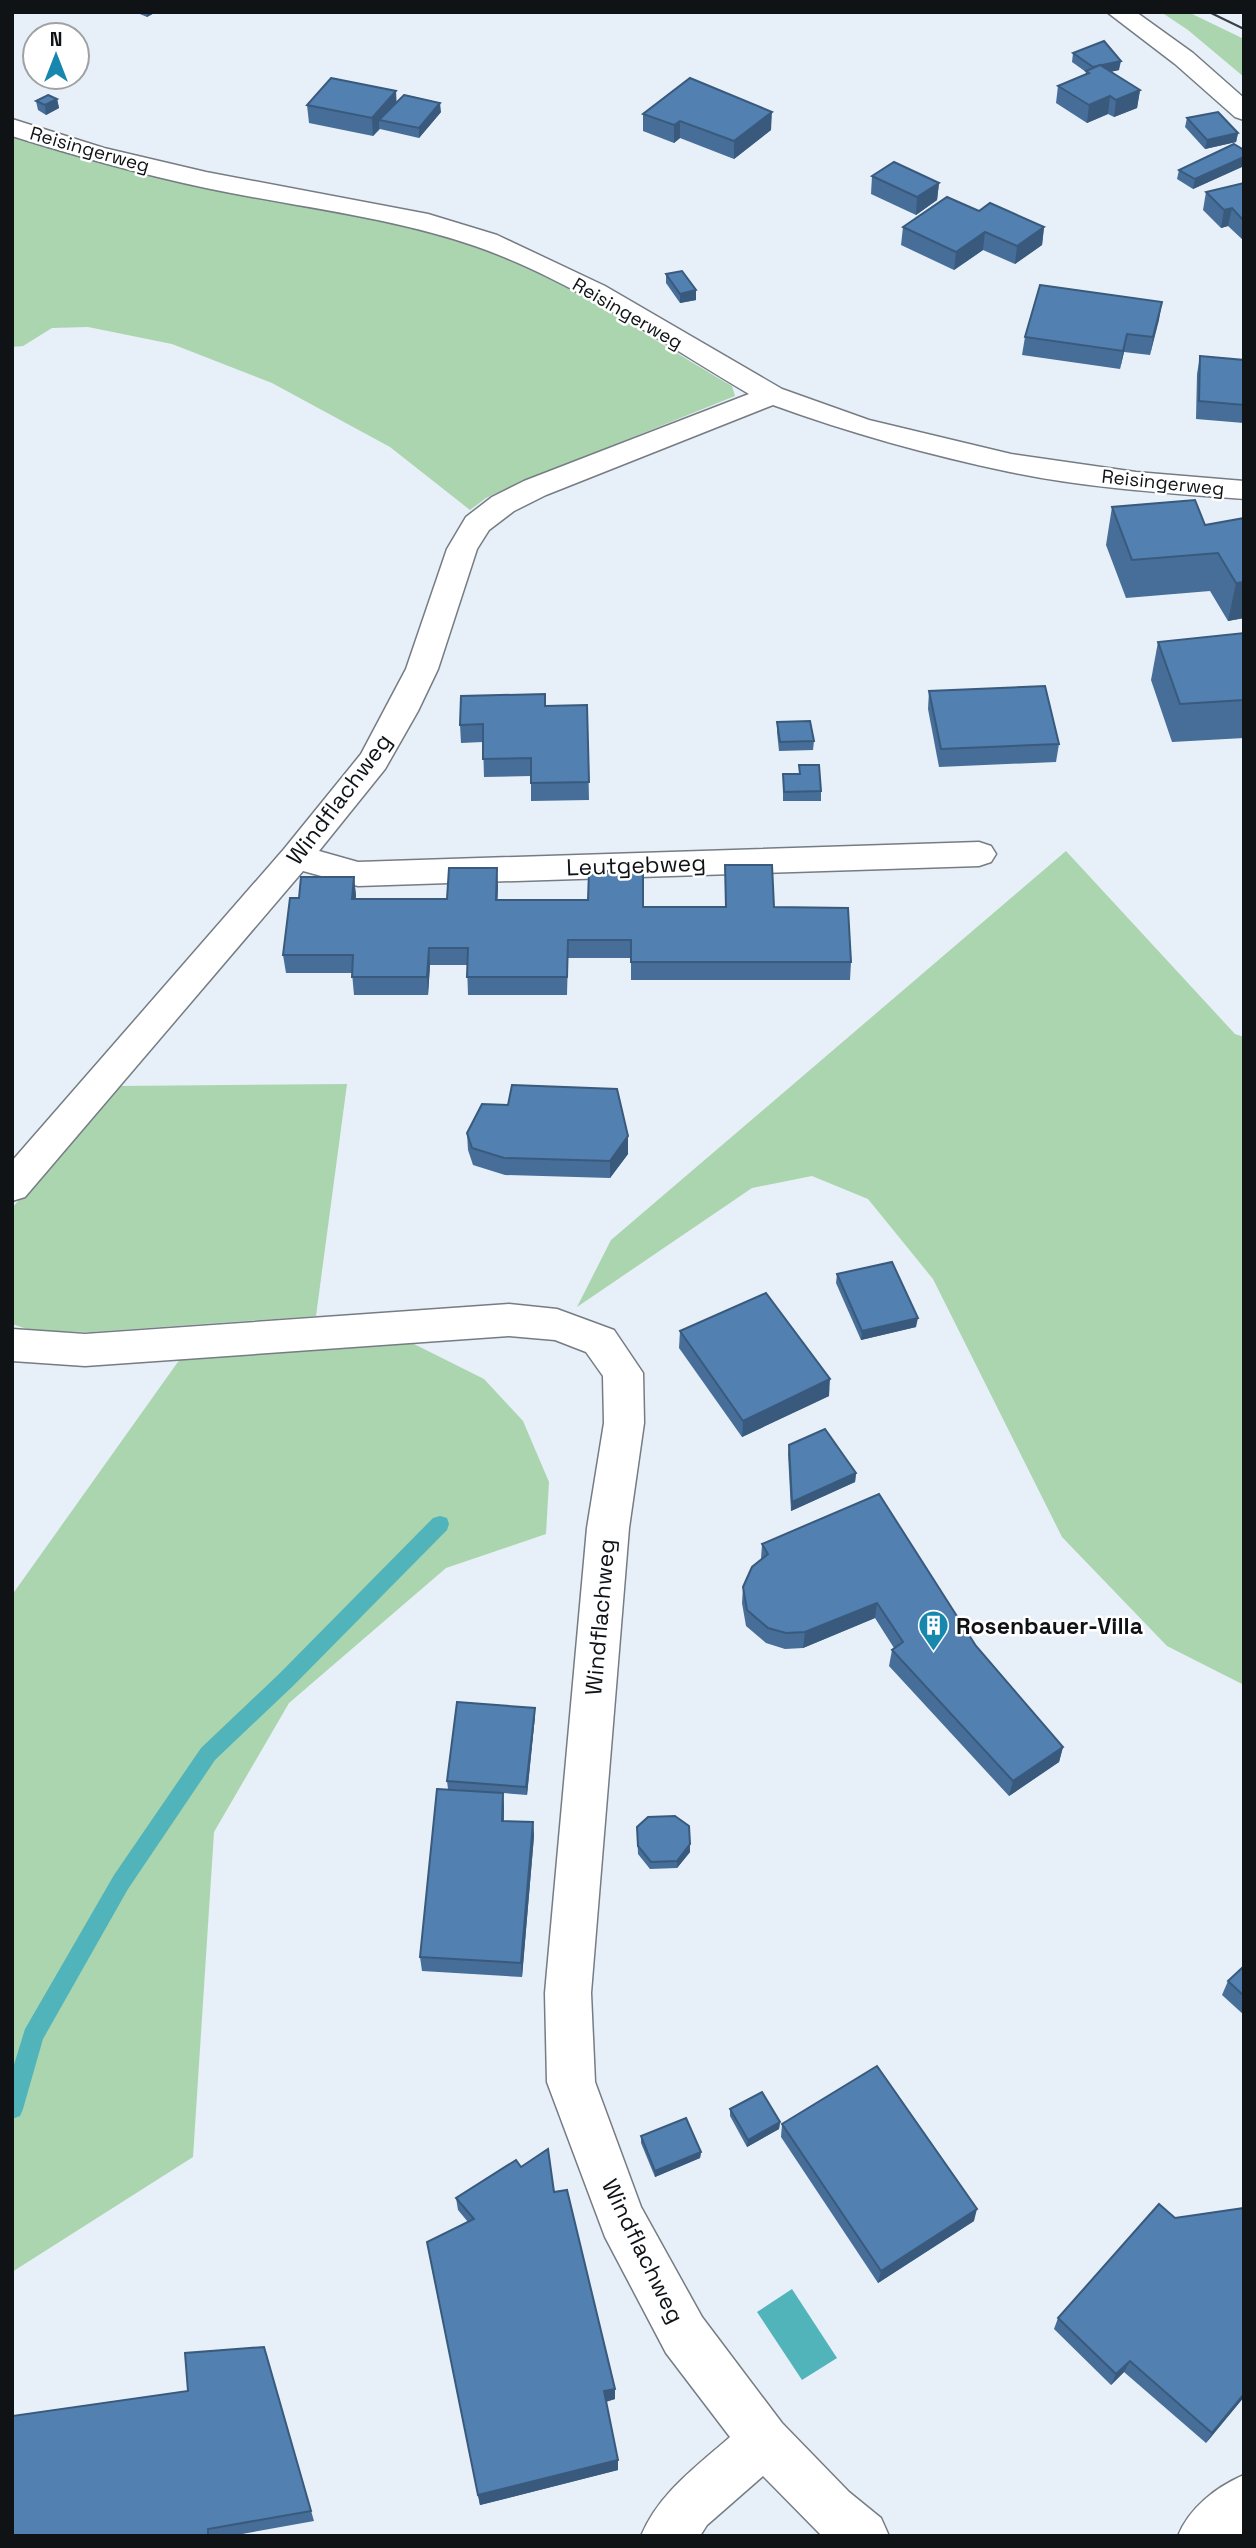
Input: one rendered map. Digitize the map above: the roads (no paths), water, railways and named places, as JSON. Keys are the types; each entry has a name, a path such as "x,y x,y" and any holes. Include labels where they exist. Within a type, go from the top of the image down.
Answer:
{"street":[{"path":"1119,12 1153,33 1196,67 1244,111"},
{"name":"Reisingerweg","path":"12,127 96,154 206,180 390,213 487,241 536,261 595,292 772,395 859,426 1011,463 1136,481 1244,490"},
{"name":"Windflachweg","path":"12,1187 296,857 373,761 402,712 422,669 462,549 477,524 503,504 535,488 772,395"},
{"name":"Leutgebweg","path":"296,857 358,874 979,853"},
{"name":"Windflachweg","path":"12,1345 85,1350 509,1320 557,1325 600,1341 623,1373 624,1423 607,1542 568,1993 571,2082 622,2220 678,2323 764,2441 831,2510 863,2536"},
{"path":"667,2536 689,2507 764,2441"},
{"path":"1204,2536 1244,2501"}],"water":[{"path":"792,2289 837,2358 802,2380 757,2312"}],"waterway":[{"path":"12,2109 33,2036 121,1882 208,1754 286,1680 440,1524"}],"tram line":[{"path":"1209,12 1244,29"}],"place":[{"name":"Rosenbauer-Villa","path":"933,1653"}]}
